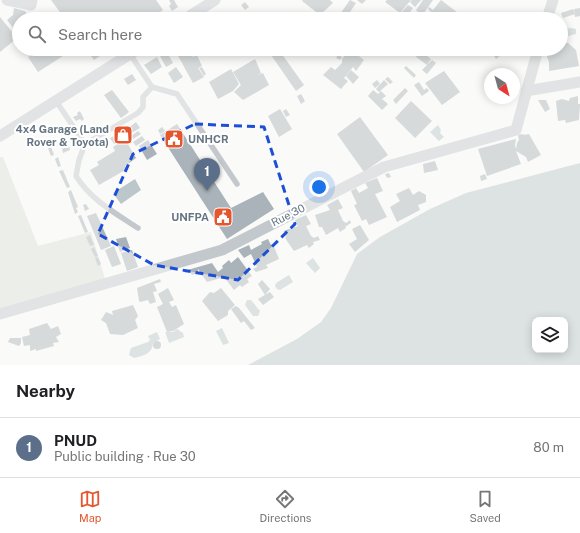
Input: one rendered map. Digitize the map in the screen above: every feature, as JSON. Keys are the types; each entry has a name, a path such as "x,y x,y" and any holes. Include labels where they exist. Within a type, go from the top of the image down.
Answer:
{"street":[{"path":"0,4 4,0"},
{"path":"8,0 31,5 32,0"},
{"path":"196,12 215,0"},
{"path":"549,12 553,0"},
{"path":"0,136 128,56"},
{"name":"Rue 30","path":"0,314 222,250 384,167 516,130 536,56"},
{"path":"526,91 580,82"}],"lane":[{"path":"136,56 152,86 177,94 182,100 237,184"},
{"path":"138,228 104,207 76,176 79,160 85,144 138,113 143,107 142,97 152,86"},
{"path":"56,101 85,144"}],"highlighted area":[{"path":"195,124 264,127 295,224 238,280 154,265 98,234 133,154"}],"shaded area":[{"path":"568,29 576,29 576,34 568,36"},
{"path":"438,125 441,130 440,133 444,137 439,141 430,132"},
{"path":"0,157 3,157 38,246 91,232 107,286 0,318"},
{"path":"580,163 580,365 248,365 297,339 321,322 331,308 357,254 380,237 430,209 466,193"},
{"path":"135,179 141,190 121,204 113,193"},
{"path":"313,258 320,268 315,273 306,263"},
{"path":"289,275 293,282 280,290 277,289 275,286 276,283"},
{"path":"247,300 251,300 260,311 258,316 253,316 245,305"},
{"path":"222,328 229,343 223,345 216,331"},
{"path":"177,329 183,333 184,337 169,343 165,332 173,332"},
{"path":"157,332 160,339 153,343 149,352 145,355 134,358 129,355 131,348 148,342 150,340 148,336"}],"building":[{"path":"51,0 156,0 163,10 160,12 60,12"},
{"path":"169,0 174,0 178,7 172,11 169,6 171,4"},
{"path":"330,0 333,3 323,12 316,12 302,1"},
{"path":"350,0 356,3 350,12 341,12"},
{"path":"357,0 366,0 362,4"},
{"path":"387,0 411,0 401,12 385,2"},
{"path":"412,0 421,0 415,7 410,2"},
{"path":"423,0 433,0 425,12 418,12 416,10"},
{"path":"441,0 457,12 431,12 428,9 429,7 433,10"},
{"path":"245,2 249,7 245,10 241,5"},
{"path":"408,5 413,8 410,12 402,12"},
{"path":"14,8 26,12 13,12"},
{"path":"580,8 580,16 575,17 574,9"},
{"path":"573,9 575,14 568,16 568,12 564,12"},
{"path":"12,16 12,26 7,20"},
{"path":"0,17 12,32 12,42 0,52"},
{"path":"568,43 576,50 579,66 549,71 549,62 547,56 568,56"},
{"path":"30,56 63,56 38,72 28,57"},
{"path":"91,56 100,56 94,60"},
{"path":"160,56 169,56 173,63 166,67"},
{"path":"178,56 197,56 202,66 198,68 204,77 193,83"},
{"path":"272,56 283,56 304,85 296,91"},
{"path":"337,56 342,57 340,60 336,58"},
{"path":"344,56 359,56 364,60 356,71 353,67 344,78 348,81 341,89 323,75 331,67 335,70 342,63 342,59"},
{"path":"427,56 431,59 427,65 416,57"},
{"path":"157,57 162,67 151,74 144,65"},
{"path":"255,59 261,73 257,75 263,73 269,85 243,100 234,92 241,85 233,72"},
{"path":"432,60 436,63 427,74 422,70"},
{"path":"406,66 416,75 414,78 404,68"},
{"path":"176,67 183,77 174,83 168,73"},
{"path":"202,67 206,74 204,76 199,68"},
{"path":"231,69 239,84 233,91 218,99 209,82"},
{"path":"351,70 359,77 353,84 346,76"},
{"path":"444,71 460,92 442,105 425,83"},
{"path":"132,74 136,80 128,85 124,79"},
{"path":"388,77 393,82 390,84 385,79"},
{"path":"377,80 380,84 375,88 372,84"},
{"path":"384,80 388,84 379,92 376,89"},
{"path":"419,82 424,90 427,88 429,91 422,96 414,85"},
{"path":"405,88 408,91 396,104 393,100"},
{"path":"112,90 129,112 121,118 104,95"},
{"path":"373,90 378,94 381,91 386,96 382,99 388,104 382,110 368,96"},
{"path":"301,94 305,101 301,104 297,96"},
{"path":"578,96 578,104 580,104 579,120 566,123 565,120 558,121 556,101 562,99 569,101 570,98"},
{"path":"538,100 546,100 550,109 545,112"},
{"path":"411,101 432,121 415,138 395,118"},
{"path":"280,109 292,129 279,137 268,116"},
{"path":"286,109 290,115 286,117 283,111"},
{"path":"80,111 84,119 82,121 80,119 76,121 73,117 78,115 77,113"},
{"path":"360,117 388,155 364,172 337,134"},
{"path":"136,122 140,128 130,134 127,129"},
{"path":"177,124 231,208 263,192 274,209 227,239 160,135"},
{"path":"162,127 165,131 160,134 158,130"},
{"path":"138,131 141,134 133,139 131,136"},
{"path":"120,133 123,138 114,144 110,138"},
{"path":"529,134 541,155 528,162 526,157 516,151 521,164 487,176 478,149 516,139 516,149 519,140 518,135"},
{"path":"142,136 145,140 136,146 133,142"},
{"path":"125,139 136,158 125,166 127,169 99,185 90,170 99,165 97,162 115,151 113,147"},
{"path":"148,140 157,154 147,160 139,146"},
{"path":"49,141 54,155 51,156 46,143"},
{"path":"69,146 70,150 63,153 62,149"},
{"path":"58,157 61,166 58,167 55,159"},
{"path":"435,161 438,170 424,173 423,164"},
{"path":"63,170 70,187 67,188 59,171"},
{"path":"389,173 391,177 387,178 385,174"},
{"path":"485,174 487,179 481,181 480,176"},
{"path":"377,178 383,191 375,194 387,217 369,225 366,219 362,221 354,205 357,204 351,191 356,188 359,193 368,188 365,183"},
{"path":"409,188 413,195 419,191 426,195 426,202 418,205 420,210 397,222 390,207 400,201 396,194"},
{"path":"71,190 78,207 76,208 78,212 75,214 68,192"},
{"path":"338,199 343,208 338,210 343,221 346,223 350,220 351,223 340,232 338,228 326,235 322,227 319,227 315,215 330,210 327,205"},
{"path":"86,204 89,209 85,211 83,205"},
{"path":"96,213 111,246 101,250 87,216"},
{"path":"81,215 88,232 85,233 78,216"},
{"path":"306,215 311,224 306,226 311,236 314,238 318,236 320,240 313,242 314,244 309,248 307,245 294,251 285,238 284,231 298,226 295,220"},
{"path":"360,225 369,240 355,252 349,244 357,239 352,229"},
{"path":"90,235 94,245 90,246 86,237"},
{"path":"126,237 130,248 120,252 116,239"},
{"path":"268,239 271,245 273,244 279,259 266,265 268,268 256,272 253,269 257,267 251,254 244,258 238,250 249,245 251,250 262,244 261,242"},
{"path":"114,246 121,264 112,267 105,250"},
{"path":"94,247 98,256 95,257 91,249"},
{"path":"132,250 138,267 127,271 121,253"},
{"path":"98,257 101,264 98,266 95,258"},
{"path":"238,257 252,276 247,279 249,282 242,287 240,285 234,290 224,277 207,282 198,269 198,273 192,275 190,272 185,273 184,271 212,263 218,272 229,260 231,263"},
{"path":"160,279 161,282 154,284 157,291 153,292 156,302 150,304 148,300 140,302 137,288"},
{"path":"262,280 270,289 265,295 258,284"},
{"path":"168,288 174,300 169,302 172,307 176,305 184,324 173,331 167,332 157,307 163,304 158,294"},
{"path":"221,288 235,305 228,311 228,315 218,321 202,301 210,292 214,293"},
{"path":"270,292 274,297 263,305 258,299"},
{"path":"133,305 138,316 135,320 138,328 123,335 110,334 106,323 101,320 106,312 113,315 112,311"},
{"path":"236,306 255,328 251,330 244,321 241,323 231,309"},
{"path":"47,323 51,329 58,326 61,334 56,337 59,342 53,343 54,346 36,351 36,349 30,351 30,345 24,346 22,337 30,335 29,329"},
{"path":"10,338 21,338 21,343 19,346 8,342"},
{"path":"155,341 159,341 161,345 159,349 155,349 153,347 153,343"}],"place":[{"name":"4x4 Garage (Land Rover & Toyota)","path":"123,135"},
{"name":"UNHCR","path":"174,139"},
{"name":"PNUD","path":"207,191"},
{"name":"UNFPA","path":"223,217"}]}
